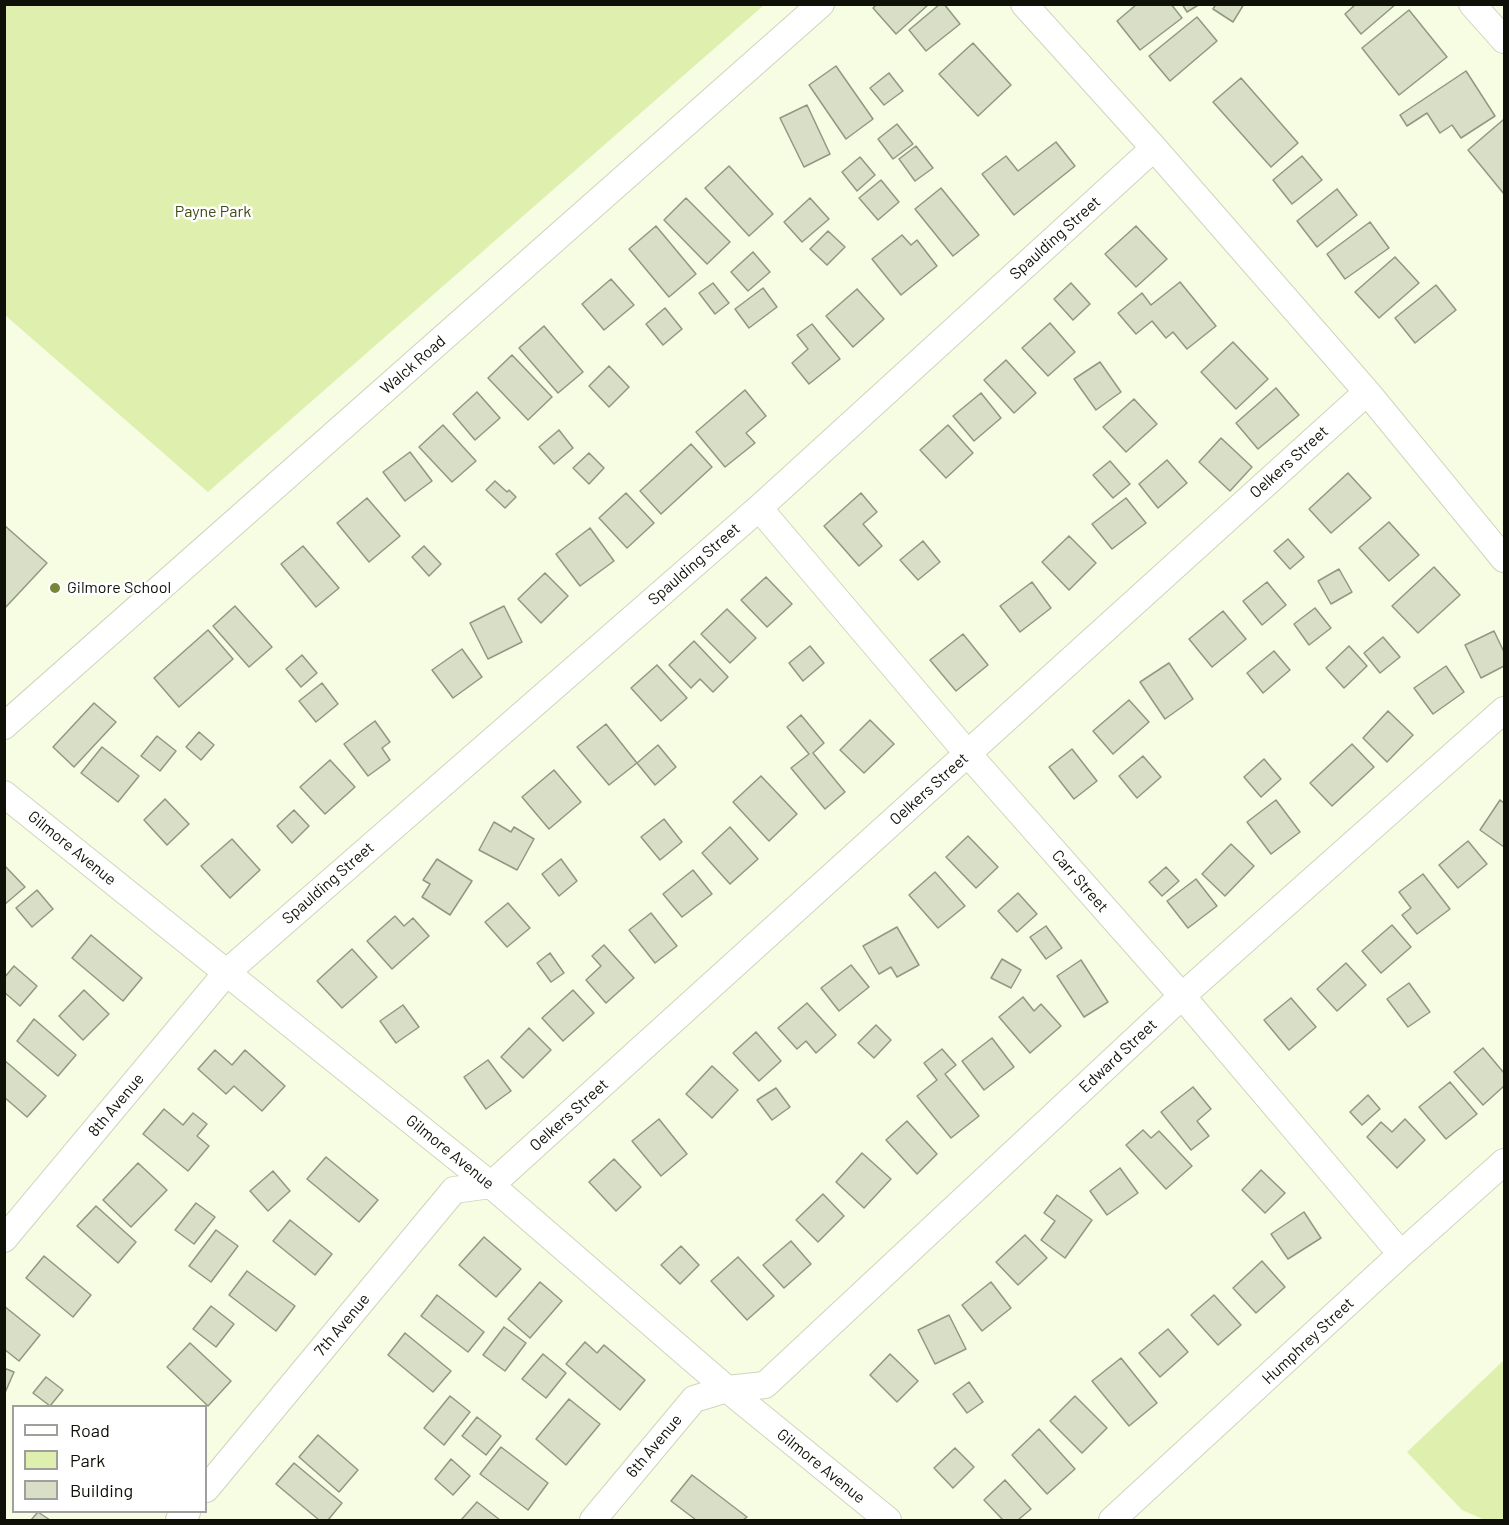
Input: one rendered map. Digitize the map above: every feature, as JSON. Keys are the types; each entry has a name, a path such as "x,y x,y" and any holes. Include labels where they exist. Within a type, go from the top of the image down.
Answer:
{"street":[{"name":"Walck Road","path":"4,726 821,4"},
{"path":"1024,4 1154,148 1367,392 1504,559"},
{"path":"1472,4 1504,40"},
{"name":"Spaulding Street","path":"227,972 759,508 1154,148"},
{"name":"Oelkers Street","path":"491,1185 1367,392"},
{"name":"Carr Street","path":"759,508 968,753 1182,996 1401,1254"},
{"name":"Edward Street","path":"727,1389 765,1385 1182,996 1504,710"},
{"name":"Gilmore Avenue","path":"4,794 491,1185 727,1389 888,1521"},
{"name":"8th Avenue","path":"4,1239 227,972"},
{"name":"Humphrey Street","path":"1112,1521 1504,1162"},
{"name":"7th Avenue","path":"207,1488 454,1190 491,1185"},
{"name":"6th Avenue","path":"593,1521 694,1399 727,1389"}],"green space":[{"name":"Payne Park","path":"5,4 764,5 208,492 5,315"},
{"path":"1504,1360 1504,1520 1485,1520 1462,1510 1407,1452"}],"building":[{"path":"877,4 929,4 896,34 873,8"},
{"path":"940,4 944,4 960,24 926,51 909,30"},
{"path":"1137,4 1171,4 1182,18 1140,50 1117,21"},
{"path":"1182,4 1200,4 1187,12"},
{"path":"1216,4 1244,4 1233,22 1213,9"},
{"path":"1356,4 1396,4 1361,34 1345,14"},
{"path":"1409,10 1447,57 1399,95 1362,48"},
{"path":"1197,17 1217,41 1170,81 1149,56"},
{"path":"973,43 1011,85 978,116 939,74"},
{"path":"836,66 873,119 846,139 809,85"},
{"path":"1466,71 1495,116 1461,138 1452,125 1440,133 1427,113 1407,126 1400,115"},
{"path":"889,73 903,91 884,105 870,88"},
{"path":"1241,78 1298,143 1271,167 1213,102"},
{"path":"807,105 830,154 804,167 780,118"},
{"path":"1504,121 1504,194 1468,150"},
{"path":"897,124 913,144 893,159 878,139"},
{"path":"1056,142 1075,166 1014,215 982,174 1006,156 1018,171"},
{"path":"916,146 933,168 915,181 899,159"},
{"path":"1302,156 1322,180 1292,204 1273,180"},
{"path":"860,157 875,175 857,191 842,172"},
{"path":"729,166 773,214 749,236 705,188"},
{"path":"881,180 899,202 878,220 859,198"},
{"path":"941,188 979,235 953,256 915,209"},
{"path":"1337,189 1357,215 1317,247 1297,221"},
{"path":"686,198 730,242 707,264 664,220"},
{"path":"810,198 829,219 802,242 784,222"},
{"path":"1370,222 1389,248 1345,279 1327,254"},
{"path":"656,226 696,274 669,297 629,249"},
{"path":"1136,226 1167,259 1136,287 1105,254"},
{"path":"828,231 845,247 827,265 810,249"},
{"path":"902,235 911,245 917,240 937,266 901,295 872,259"},
{"path":"753,252 770,272 748,291 731,272"},
{"path":"1395,257 1419,283 1379,318 1355,292"},
{"path":"611,279 634,305 604,330 582,304"},
{"path":"1180,282 1216,326 1187,349 1173,332 1166,338 1152,321 1136,334 1118,313 1142,293 1151,305"},
{"path":"713,283 729,303 715,314 699,293"},
{"path":"1071,283 1090,304 1073,320 1054,299"},
{"path":"1436,285 1456,310 1415,343 1395,318"},
{"path":"763,288 777,307 749,328 735,309"},
{"path":"857,289 884,319 853,347 826,316"},
{"path":"665,308 682,329 663,345 646,324"},
{"path":"1050,323 1075,352 1048,376 1022,348"},
{"path":"812,324 840,359 809,384 792,363 808,349 797,335"},
{"path":"544,326 583,372 558,393 519,348"},
{"path":"1233,342 1268,379 1236,409 1201,372"},
{"path":"512,355 552,397 528,420 488,378"},
{"path":"1006,360 1036,393 1014,413 984,380"},
{"path":"1100,362 1121,392 1096,410 1074,379"},
{"path":"609,366 629,387 609,407 589,386"},
{"path":"1276,388 1299,415 1258,449 1236,423"},
{"path":"745,390 766,416 746,433 755,443 725,467 696,432"},
{"path":"477,392 500,418 475,440 453,414"},
{"path":"981,393 1001,418 974,441 953,416"},
{"path":"1134,399 1157,424 1126,452 1103,427"},
{"path":"443,425 476,461 452,482 419,447"},
{"path":"948,425 973,453 946,478 920,450"},
{"path":"559,430 573,448 554,464 539,447"},
{"path":"1221,438 1252,467 1230,491 1199,462"},
{"path":"691,444 712,467 661,514 640,491"},
{"path":"410,452 432,481 405,501 383,472"},
{"path":"589,453 604,468 589,484 573,468"},
{"path":"1167,460 1187,483 1158,508 1139,484"},
{"path":"1110,461 1130,484 1113,498 1093,475"},
{"path":"1348,473 1371,498 1331,533 1309,509"},
{"path":"495,481 516,497 505,508 486,490"},
{"path":"626,493 654,523 627,548 599,518"},
{"path":"861,493 877,512 863,524 882,546 859,566 824,526"},
{"path":"367,498 400,536 369,562 337,523"},
{"path":"1126,498 1146,523 1112,549 1092,524"},
{"path":"1389,522 1419,555 1389,581 1359,548"},
{"path":"4,525 47,563 4,609"},
{"path":"590,528 614,561 580,586 556,554"},
{"path":"1069,536 1096,563 1069,590 1042,562"},
{"path":"1288,539 1304,557 1290,569 1274,551"},
{"path":"923,541 940,562 918,580 900,560"},
{"path":"303,546 339,588 316,607 281,564"},
{"path":"424,546 441,564 429,576 412,557"},
{"path":"1434,567 1460,595 1418,633 1392,606"},
{"path":"1339,569 1352,592 1331,604 1318,581"},
{"path":"545,573 568,596 541,623 518,599"},
{"path":"766,577 792,604 767,627 741,600"},
{"path":"1032,582 1051,608 1020,632 1000,606"},
{"path":"1267,582 1286,605 1262,625 1243,601"},
{"path":"235,606 272,647 249,667 213,626"},
{"path":"504,606 522,642 488,659 470,623"},
{"path":"1315,608 1331,628 1309,645 1294,624"},
{"path":"727,609 756,638 730,663 701,634"},
{"path":"1223,611 1246,639 1212,667 1189,639"},
{"path":"208,630 233,659 179,707 154,678"},
{"path":"1494,631 1504,652 1504,666 1481,678 1465,645"},
{"path":"963,634 988,665 956,691 930,660"},
{"path":"1383,637 1400,657 1380,673 1364,653"},
{"path":"694,641 728,677 713,692 700,679 691,688 669,665"},
{"path":"810,646 824,663 803,681 789,663"},
{"path":"1349,646 1367,666 1344,688 1326,668"},
{"path":"462,649 482,677 453,698 432,670"},
{"path":"1274,651 1290,670 1263,693 1247,673"},
{"path":"302,655 317,673 301,687 286,669"},
{"path":"1169,663 1193,699 1165,719 1140,682"},
{"path":"657,665 687,698 661,721 631,688"},
{"path":"1446,666 1464,692 1433,714 1414,688"},
{"path":"322,683 338,704 316,722 299,701"},
{"path":"1129,700 1149,722 1113,754 1093,731"},
{"path":"94,703 116,722 74,767 53,747"},
{"path":"1388,711 1413,735 1387,762 1363,738"},
{"path":"801,715 824,743 813,753 845,792 825,809 791,768 809,754 787,727"},
{"path":"870,720 894,744 864,773 840,750"},
{"path":"375,721 390,742 382,748 390,760 368,776 344,744"},
{"path":"606,724 637,763 609,785 577,747"},
{"path":"199,732 214,745 201,760 186,747"},
{"path":"157,736 176,751 160,771 141,756"},
{"path":"1352,744 1374,767 1332,806 1310,783"},
{"path":"658,745 676,767 655,785 637,763"},
{"path":"102,747 139,776 118,802 81,773"},
{"path":"1072,749 1097,781 1074,799 1049,767"},
{"path":"1143,756 1161,777 1137,798 1119,776"},
{"path":"1264,759 1281,779 1261,797 1244,777"},
{"path":"330,760 355,787 325,814 300,787"},
{"path":"554,770 581,802 549,829 522,797"},
{"path":"761,776 797,814 769,841 733,802"},
{"path":"165,799 189,824 167,845 144,820"},
{"path":"1276,800 1300,832 1271,854 1247,822"},
{"path":"1500,800 1504,803 1504,847 1480,830"},
{"path":"294,810 309,826 292,843 277,826"},
{"path":"664,819 682,842 660,860 641,837"},
{"path":"494,822 511,832 514,827 534,839 517,870 479,850"},
{"path":"730,827 758,859 730,884 702,853"},
{"path":"968,836 998,867 976,888 946,857"},
{"path":"232,839 260,870 230,898 201,866"},
{"path":"1468,841 1487,864 1458,888 1439,865"},
{"path":"1231,844 1254,866 1225,896 1202,874"},
{"path":"437,859 472,881 450,915 422,897 430,884 423,880"},
{"path":"561,859 577,881 559,896 542,874"},
{"path":"4,865 25,887 4,905"},
{"path":"1166,867 1179,881 1162,896 1149,882"},
{"path":"693,870 712,894 682,917 663,894"},
{"path":"935,872 965,906 938,928 909,895"},
{"path":"1423,874 1450,909 1417,934 1402,915 1411,908 1399,892"},
{"path":"1196,879 1217,906 1188,928 1167,901"},
{"path":"37,890 53,909 32,927 16,908"},
{"path":"1018,893 1037,914 1017,932 998,911"},
{"path":"508,903 530,928 507,947 485,922"},
{"path":"651,913 677,946 655,963 629,930"},
{"path":"395,916 404,926 413,918 429,936 392,969 367,941"},
{"path":"1392,925 1411,947 1381,973 1362,951"},
{"path":"1046,926 1062,948 1046,959 1030,937"},
{"path":"897,927 919,965 897,977 891,967 879,974 863,946"},
{"path":"91,935 142,978 123,1001 72,958"},
{"path":"604,945 634,978 606,1003 586,980 601,966 592,956"},
{"path":"352,949 377,977 342,1008 317,981"},
{"path":"550,953 564,973 551,982 537,963"},
{"path":"1002,959 1021,970 1011,988 991,978"},
{"path":"1081,960 1108,1002 1084,1017 1057,976"},
{"path":"1346,963 1366,985 1337,1011 1317,989"},
{"path":"851,965 869,987 839,1011 821,988"},
{"path":"14,966 37,986 20,1006 4,992 4,978"},
{"path":"1409,983 1430,1012 1408,1027 1387,999"},
{"path":"84,990 109,1014 83,1040 59,1016"},
{"path":"573,990 594,1013 563,1041 542,1018"},
{"path":"1023,997 1034,1011 1041,1004 1061,1026 1030,1053 999,1017"},
{"path":"1291,998 1316,1027 1289,1050 1264,1020"},
{"path":"807,1003 836,1035 816,1053 806,1041 797,1049 778,1028"},
{"path":"403,1005 419,1027 396,1043 380,1021"},
{"path":"34,1019 76,1055 58,1076 17,1041"},
{"path":"876,1025 891,1040 874,1058 858,1043"},
{"path":"529,1028 551,1050 523,1078 501,1057"},
{"path":"756,1032 781,1061 759,1081 733,1053"},
{"path":"992,1038 1014,1067 984,1090 962,1061"},
{"path":"1483,1048 1504,1073 1504,1086 1483,1105 1454,1072"},
{"path":"942,1049 956,1065 945,1074 979,1116 951,1138 917,1096 937,1080 924,1063"},
{"path":"215,1050 232,1065 245,1050 285,1086 262,1111 234,1086 226,1094 198,1069"},
{"path":"4,1060 46,1096 27,1117 4,1097"},
{"path":"488,1060 511,1091 486,1109 464,1077"},
{"path":"712,1066 738,1090 712,1118 686,1094"},
{"path":"1450,1082 1477,1114 1446,1139 1419,1107"},
{"path":"1193,1087 1211,1109 1197,1121 1209,1136 1191,1150 1161,1112"},
{"path":"776,1088 790,1107 772,1120 757,1100"},
{"path":"1368,1095 1380,1109 1362,1125 1350,1112"},
{"path":"164,1109 183,1125 193,1113 207,1124 197,1136 209,1146 188,1171 143,1134"},
{"path":"659,1119 687,1154 661,1176 632,1141"},
{"path":"1405,1119 1425,1140 1397,1168 1367,1137 1381,1122 1392,1132"},
{"path":"907,1121 937,1154 917,1174 886,1140"},
{"path":"1143,1130 1151,1138 1159,1131 1192,1166 1166,1189 1126,1145"},
{"path":"862,1153 891,1179 864,1208 836,1182"},
{"path":"326,1157 378,1200 359,1222 307,1179"},
{"path":"614,1159 641,1187 616,1211 589,1182"},
{"path":"138,1163 167,1190 131,1227 103,1200"},
{"path":"1120,1168 1138,1193 1107,1215 1090,1191"},
{"path":"1261,1170 1285,1193 1265,1213 1242,1190"},
{"path":"273,1171 290,1191 268,1211 250,1191"},
{"path":"823,1194 844,1216 818,1242 796,1220"},
{"path":"1057,1195 1092,1220 1065,1258 1041,1240 1055,1221 1044,1213"},
{"path":"196,1203 215,1217 194,1244 175,1230"},
{"path":"96,1206 136,1242 118,1263 77,1226"},
{"path":"1304,1212 1321,1238 1288,1259 1271,1234"},
{"path":"290,1220 332,1254 315,1275 273,1241"},
{"path":"216,1230 238,1246 211,1282 189,1266"},
{"path":"1025,1235 1047,1258 1018,1285 996,1262"},
{"path":"484,1237 521,1269 496,1297 459,1265"},
{"path":"791,1241 811,1264 784,1288 763,1265"},
{"path":"681,1246 699,1265 680,1284 661,1265"},
{"path":"44,1256 91,1295 73,1317 26,1278"},
{"path":"738,1257 774,1296 747,1320 711,1281"},
{"path":"1262,1261 1285,1287 1256,1313 1233,1288"},
{"path":"247,1271 295,1306 276,1331 229,1295"},
{"path":"540,1282 562,1301 530,1338 508,1319"},
{"path":"991,1282 1011,1308 982,1331 962,1305"},
{"path":"437,1295 484,1332 468,1352 421,1316"},
{"path":"1214,1295 1241,1325 1218,1345 1191,1315"},
{"path":"4,1306 40,1335 19,1361 4,1349"},
{"path":"211,1306 234,1324 216,1347 193,1329"},
{"path":"949,1315 966,1349 935,1364 918,1330"},
{"path":"504,1327 526,1343 505,1371 483,1355"},
{"path":"1168,1329 1188,1352 1160,1377 1139,1353"},
{"path":"405,1333 451,1371 433,1392 388,1355"},
{"path":"585,1342 597,1353 604,1345 645,1380 620,1410 566,1364"},
{"path":"190,1343 231,1381 208,1406 167,1367"},
{"path":"543,1354 566,1373 546,1398 522,1379"},
{"path":"890,1354 918,1381 897,1402 870,1375"},
{"path":"1121,1358 1157,1403 1129,1426 1092,1381"},
{"path":"4,1368 14,1372 4,1395"},
{"path":"46,1377 63,1390 51,1405 33,1393"},
{"path":"969,1382 983,1402 967,1413 953,1394"},
{"path":"450,1396 470,1412 444,1445 424,1428"},
{"path":"1075,1396 1107,1428 1082,1453 1050,1421"},
{"path":"569,1399 600,1424 566,1465 536,1439"},
{"path":"477,1417 501,1436 486,1455 462,1436"},
{"path":"1039,1429 1075,1469 1047,1494 1012,1455"},
{"path":"318,1435 358,1470 339,1492 299,1457"},
{"path":"501,1447 548,1483 528,1510 480,1474"},
{"path":"955,1448 974,1467 953,1488 934,1468"},
{"path":"451,1459 470,1476 453,1495 435,1479"},
{"path":"294,1463 342,1503 328,1520 319,1520 276,1484"},
{"path":"692,1475 747,1517 743,1520 696,1520 671,1501"},
{"path":"1005,1480 1031,1509 1018,1520 1003,1520 984,1500"},
{"path":"477,1502 500,1520 461,1520"},
{"path":"40,1513 50,1520 31,1520"}],"place":[{"name":"Gilmore School","path":"55,588"}]}
